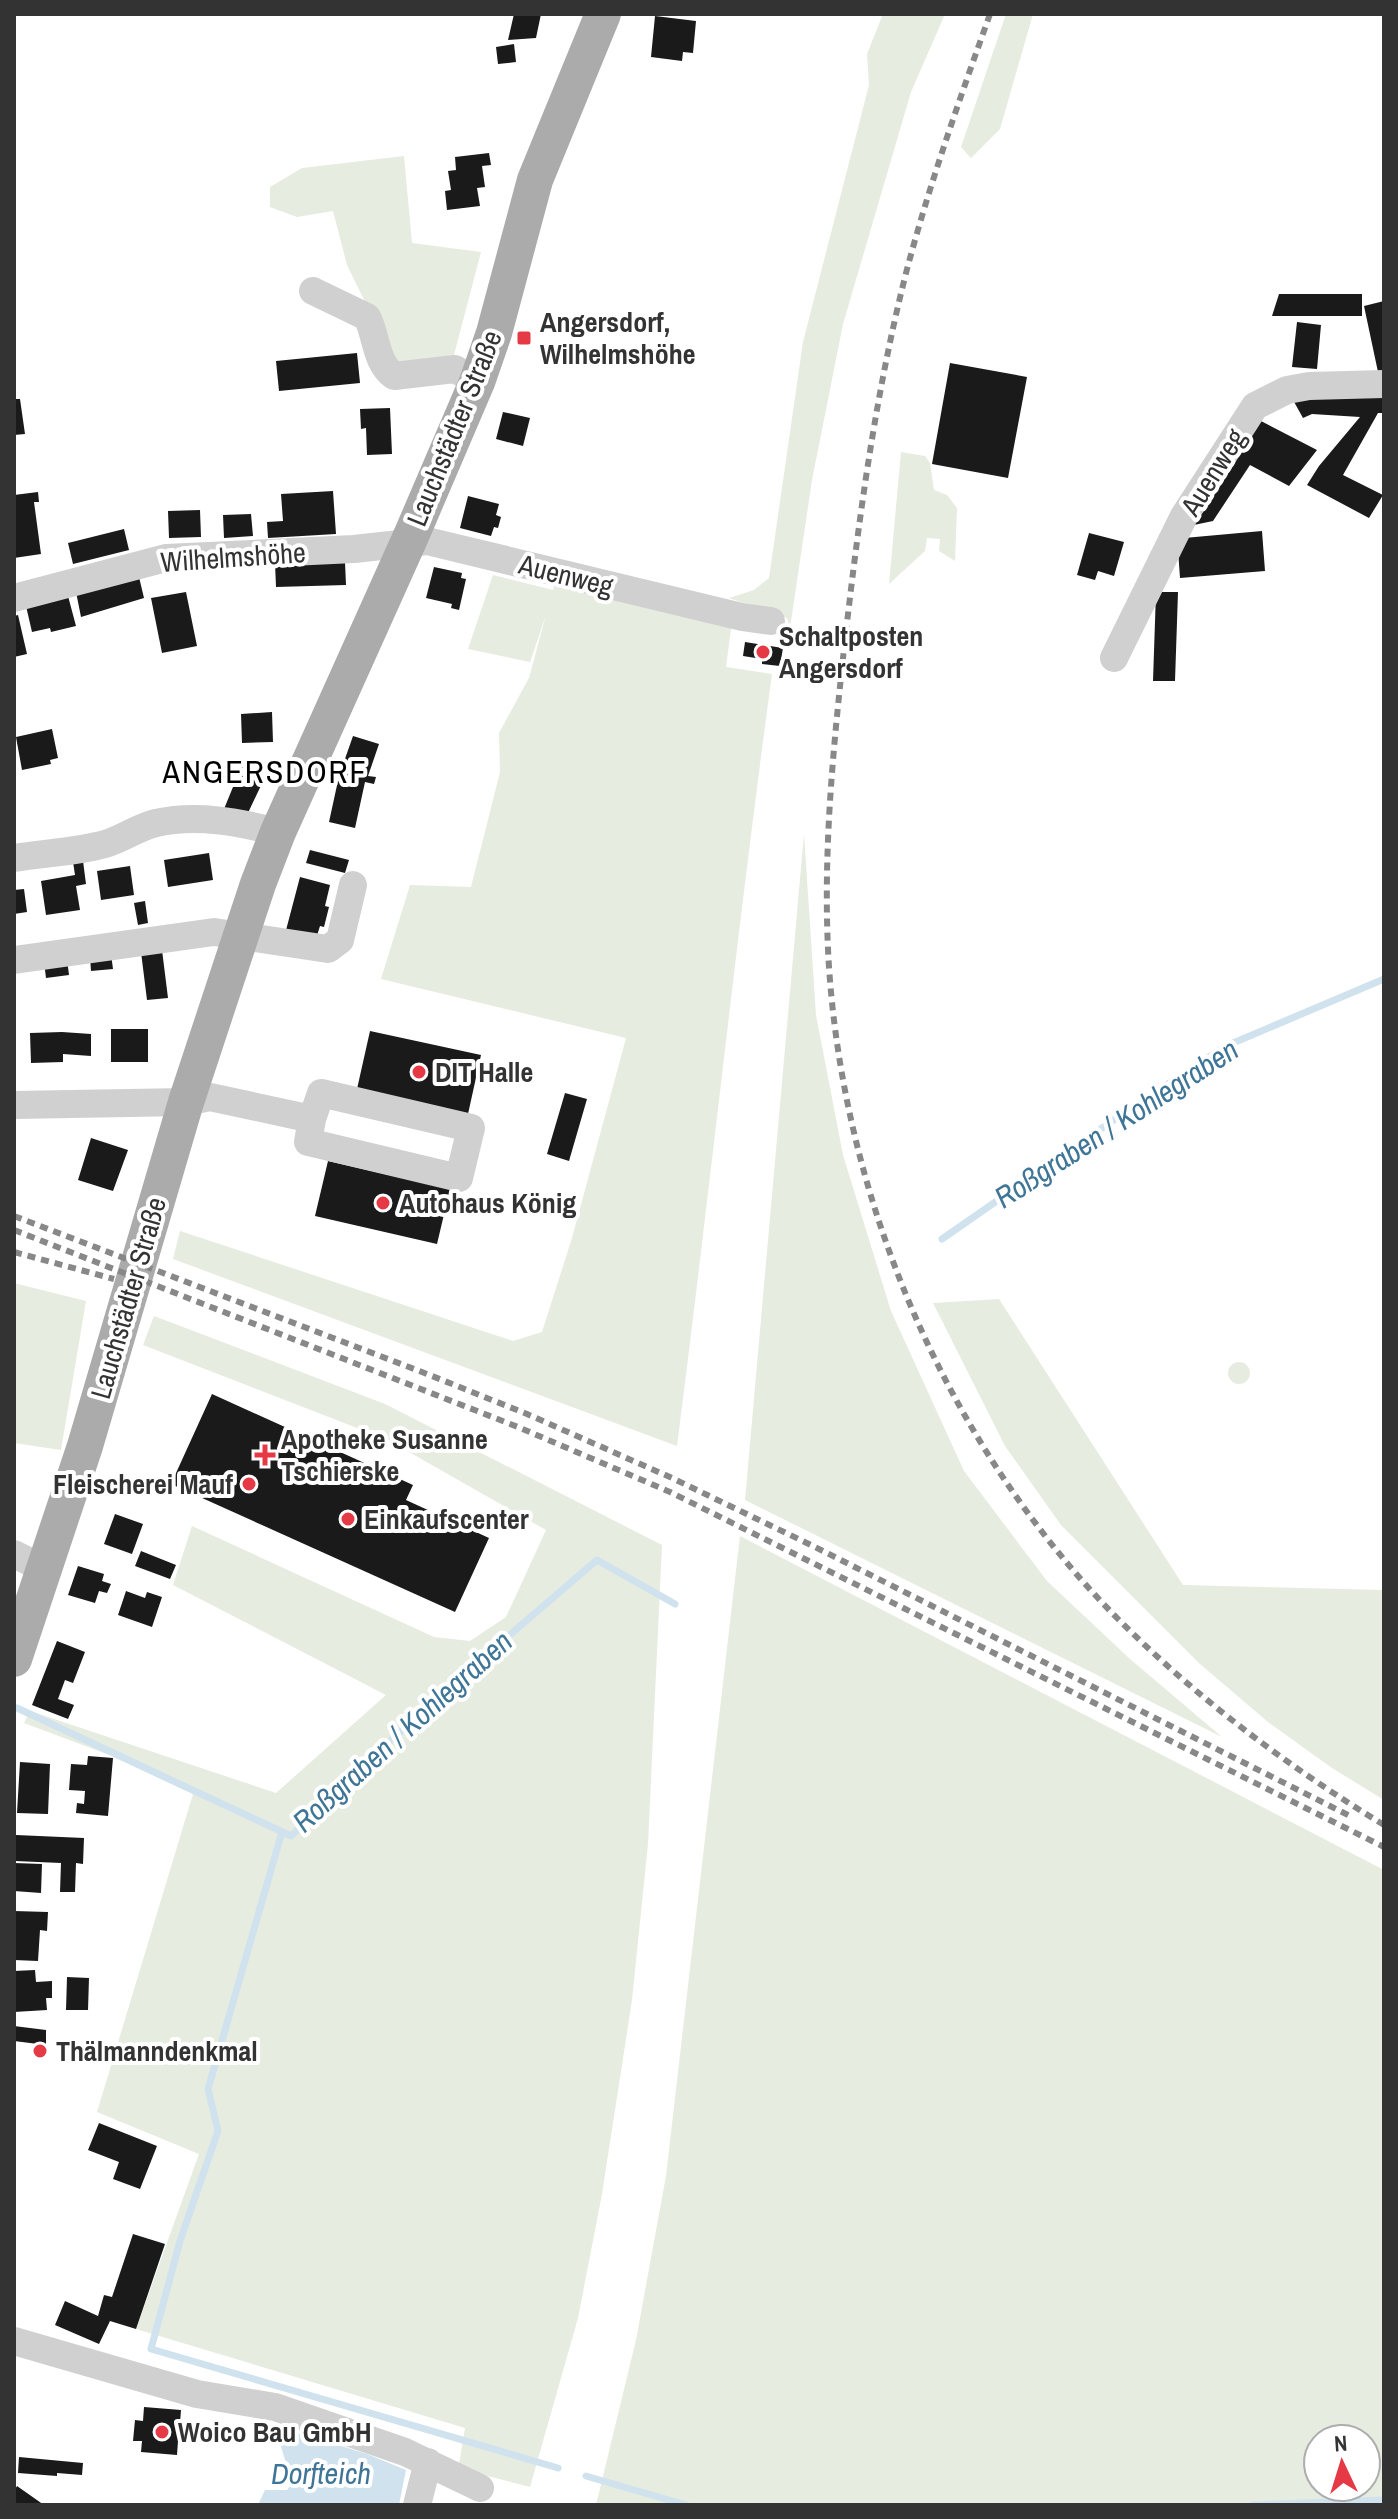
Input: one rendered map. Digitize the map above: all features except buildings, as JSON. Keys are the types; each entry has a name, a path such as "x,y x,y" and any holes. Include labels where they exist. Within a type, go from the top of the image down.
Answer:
{"main road":[{"name":"Lauchstädter Straße","path":"14,1659 29,1562 124,1318 186,1102 240,936 278,832 408,544 477,382 494,333 535,180 603,14"}],"street":[{"path":"313,291 367,317 381,360 386,370 394,376 455,369 477,382"},
{"name":"Auenweg","path":"1114,658 1184,516 1255,406 1287,390 1309,386 1384,384"},
{"name":"Auenweg","path":"408,544 427,541 742,617 771,621"},
{"name":"Wilhelmshöhe","path":"14,598 166,558 408,544"},
{"path":"14,858 107,844 126,833 156,823 189,818 236,822 278,832"},
{"path":"14,960 214,932 328,949 340,940 353,885"},
{"path":"321,1093 471,1128 459,1178 308,1142 312,1119 321,1093"},
{"path":"14,1105 186,1102 210,1097 312,1119"},
{"path":"14,2341 197,2394 275,2407 428,2462 480,2488"},
{"path":"417,2505 428,2462"}],"shaded area":[{"path":"883,14 945,14 911,92 843,324 812,480 790,628 787,618 729,598 754,590 769,578 803,342 869,85 867,54"},
{"path":"1006,14 1033,14 1000,129 971,158 961,147"},
{"path":"404,156 412,243 481,252 454,355 393,368 347,265 333,211 297,217 270,207 270,187 302,168"},
{"path":"901,452 925,456 930,463 934,490 947,495 957,508 955,561 939,551 940,539 927,538 925,551 889,584"},
{"path":"493,575 553,590 557,577 732,621 726,667 772,674 677,1446 173,1259 180,1231 513,1341 542,1332 572,1238 626,1038 381,979 410,885 471,887 500,772 499,733 529,678 546,615 530,662 468,649"},
{"path":"804,834 816,1015 843,1155 891,1311 964,1471 1047,1581 1130,1659 1222,1737 745,1500"},
{"path":"14,1283 86,1301 61,1450 14,1443"},
{"path":"999,1299 1183,1585 1384,1590 1384,1800 1332,1768 1268,1722 1200,1664 1061,1525 1005,1446 933,1303"},
{"path":"154,1316 385,1404 662,1545 648,1844 632,2000 602,2194 578,2318 530,2487 484,2475 459,2464 465,2428 136,2329 199,2154 97,2112 193,1794 112,1756 24,1723 30,1711 276,1793 386,1695 173,1585 192,1526 434,1637 470,1641 506,1617 546,1530 388,1440 143,1345"},
{"path":"1239,1362 1247,1365 1250,1373 1247,1381 1239,1384 1231,1381 1228,1373 1231,1365"},
{"path":"740,1536 1384,1870 1384,2505 596,2505 636,2340 666,2176"}],"water":[{"name":"Dorfteich","path":"287,2429 367,2454 406,2470 399,2505 258,2505 265,2490 287,2490 292,2483 279,2440"}],"waterway":[{"name":"Roßgraben / Kohlegraben","path":"942,1239 1226,1046 1384,979"},
{"name":"Roßgraben / Kohlegraben","path":"17,1708 291,1836 428,1705 597,1560 675,1604"},
{"path":"282,1832 208,2089 218,2131 180,2241 151,2349 558,2468"},
{"path":"586,2476 686,2505"},
{"path":"1253,2505 1384,2500"}],"railway":[{"path":"990,14 934,178 894,322 869,458 845,640 830,804 827,926 839,1057 857,1146 883,1233 916,1318 957,1401 1004,1479 1058,1552 1118,1619 1212,1704 1278,1755 1384,1825"},
{"path":"14,1216 422,1372 672,1478 1352,1817"},
{"path":"14,1230 518,1427 670,1492 1384,1847"},
{"path":"14,1252 114,1279"}],"place":[{"name":"Angersdorf, Wilhelmshöhe","path":"524,338"},
{"name":"Schaltposten Angersdorf","path":"763,652"},
{"name":"DIT Halle","path":"419,1072"},
{"name":"Autohaus König","path":"383,1203"},
{"name":"Apotheke Susanne Tschierske","path":"265,1455"},
{"name":"Fleischerei Mauf","path":"249,1484"},
{"name":"Einkaufscenter","path":"348,1519"},
{"name":"Thälmanndenkmal","path":"40,2051"},
{"name":"Woico Bau GmbH","path":"162,2432"}],"district":[{"name":"ANGERSDORF","path":"265,771"}]}
